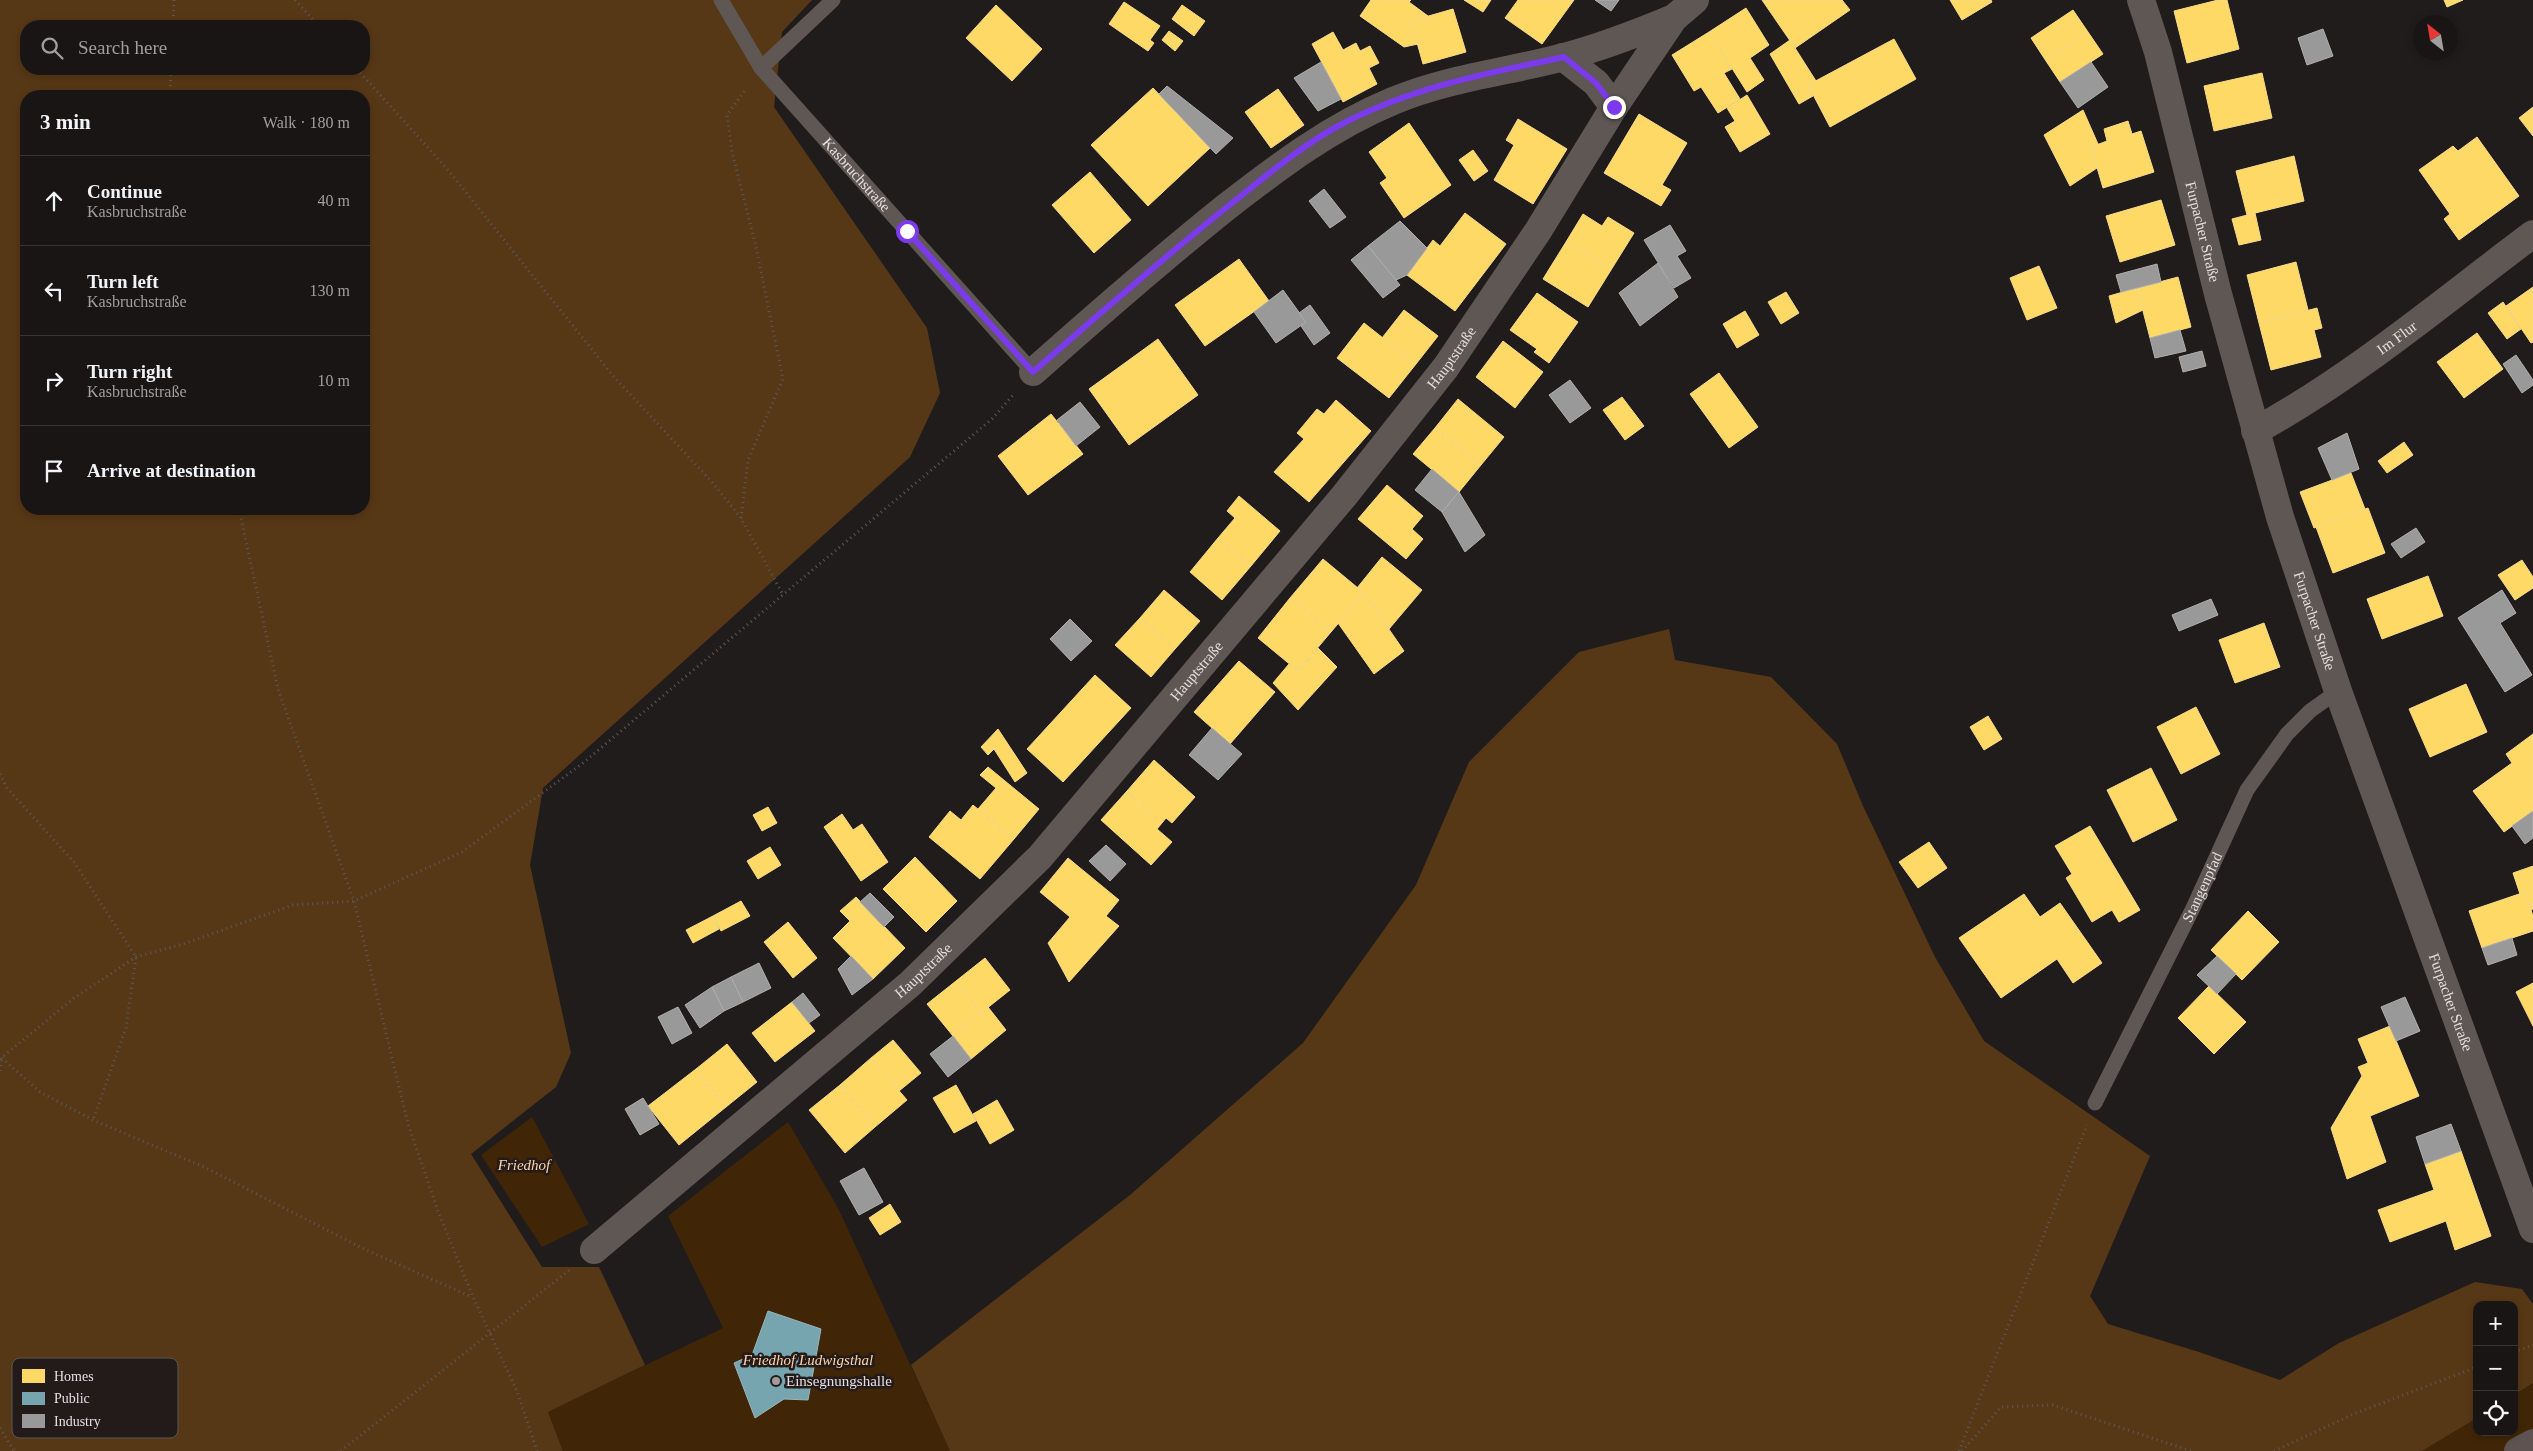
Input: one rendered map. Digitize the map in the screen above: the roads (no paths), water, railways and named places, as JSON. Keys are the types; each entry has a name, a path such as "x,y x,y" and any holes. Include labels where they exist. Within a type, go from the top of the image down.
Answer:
{"highway":[{"path":"2518,1451 2533,1443"}],"street":[{"name":"Hauptstraße","path":"594,1250 910,984 1040,857 1344,496 1446,367 1538,231 1614,107 1674,18 1695,0"},
{"name":"Furpacher Straße","path":"2141,0 2158,52 2254,431 2338,692 2533,1229"},
{"path":"1033,372 1167,254 1276,168 1339,126 1394,100 1461,78 1564,57 1615,42 1674,18"},
{"path":"1564,57 1596,83 1614,107"},
{"name":"Im Flur","path":"2254,431 2290,412 2344,376 2533,234"}],"lane":[{"name":"Kasbruchstraße","path":"721,0 761,68 1033,372"},
{"path":"761,68 833,0"},
{"name":"Stangenpfad","path":"2095,1104 2193,908 2247,790 2287,734 2310,711 2338,692"}],"place":[{"name":"Einsegnungshalle","path":"776,1381"}],"park label":[{"name":"Friedhof","path":"524,1165"},
{"name":"Friedhof Ludwigsthal","path":"808,1360"}]}
